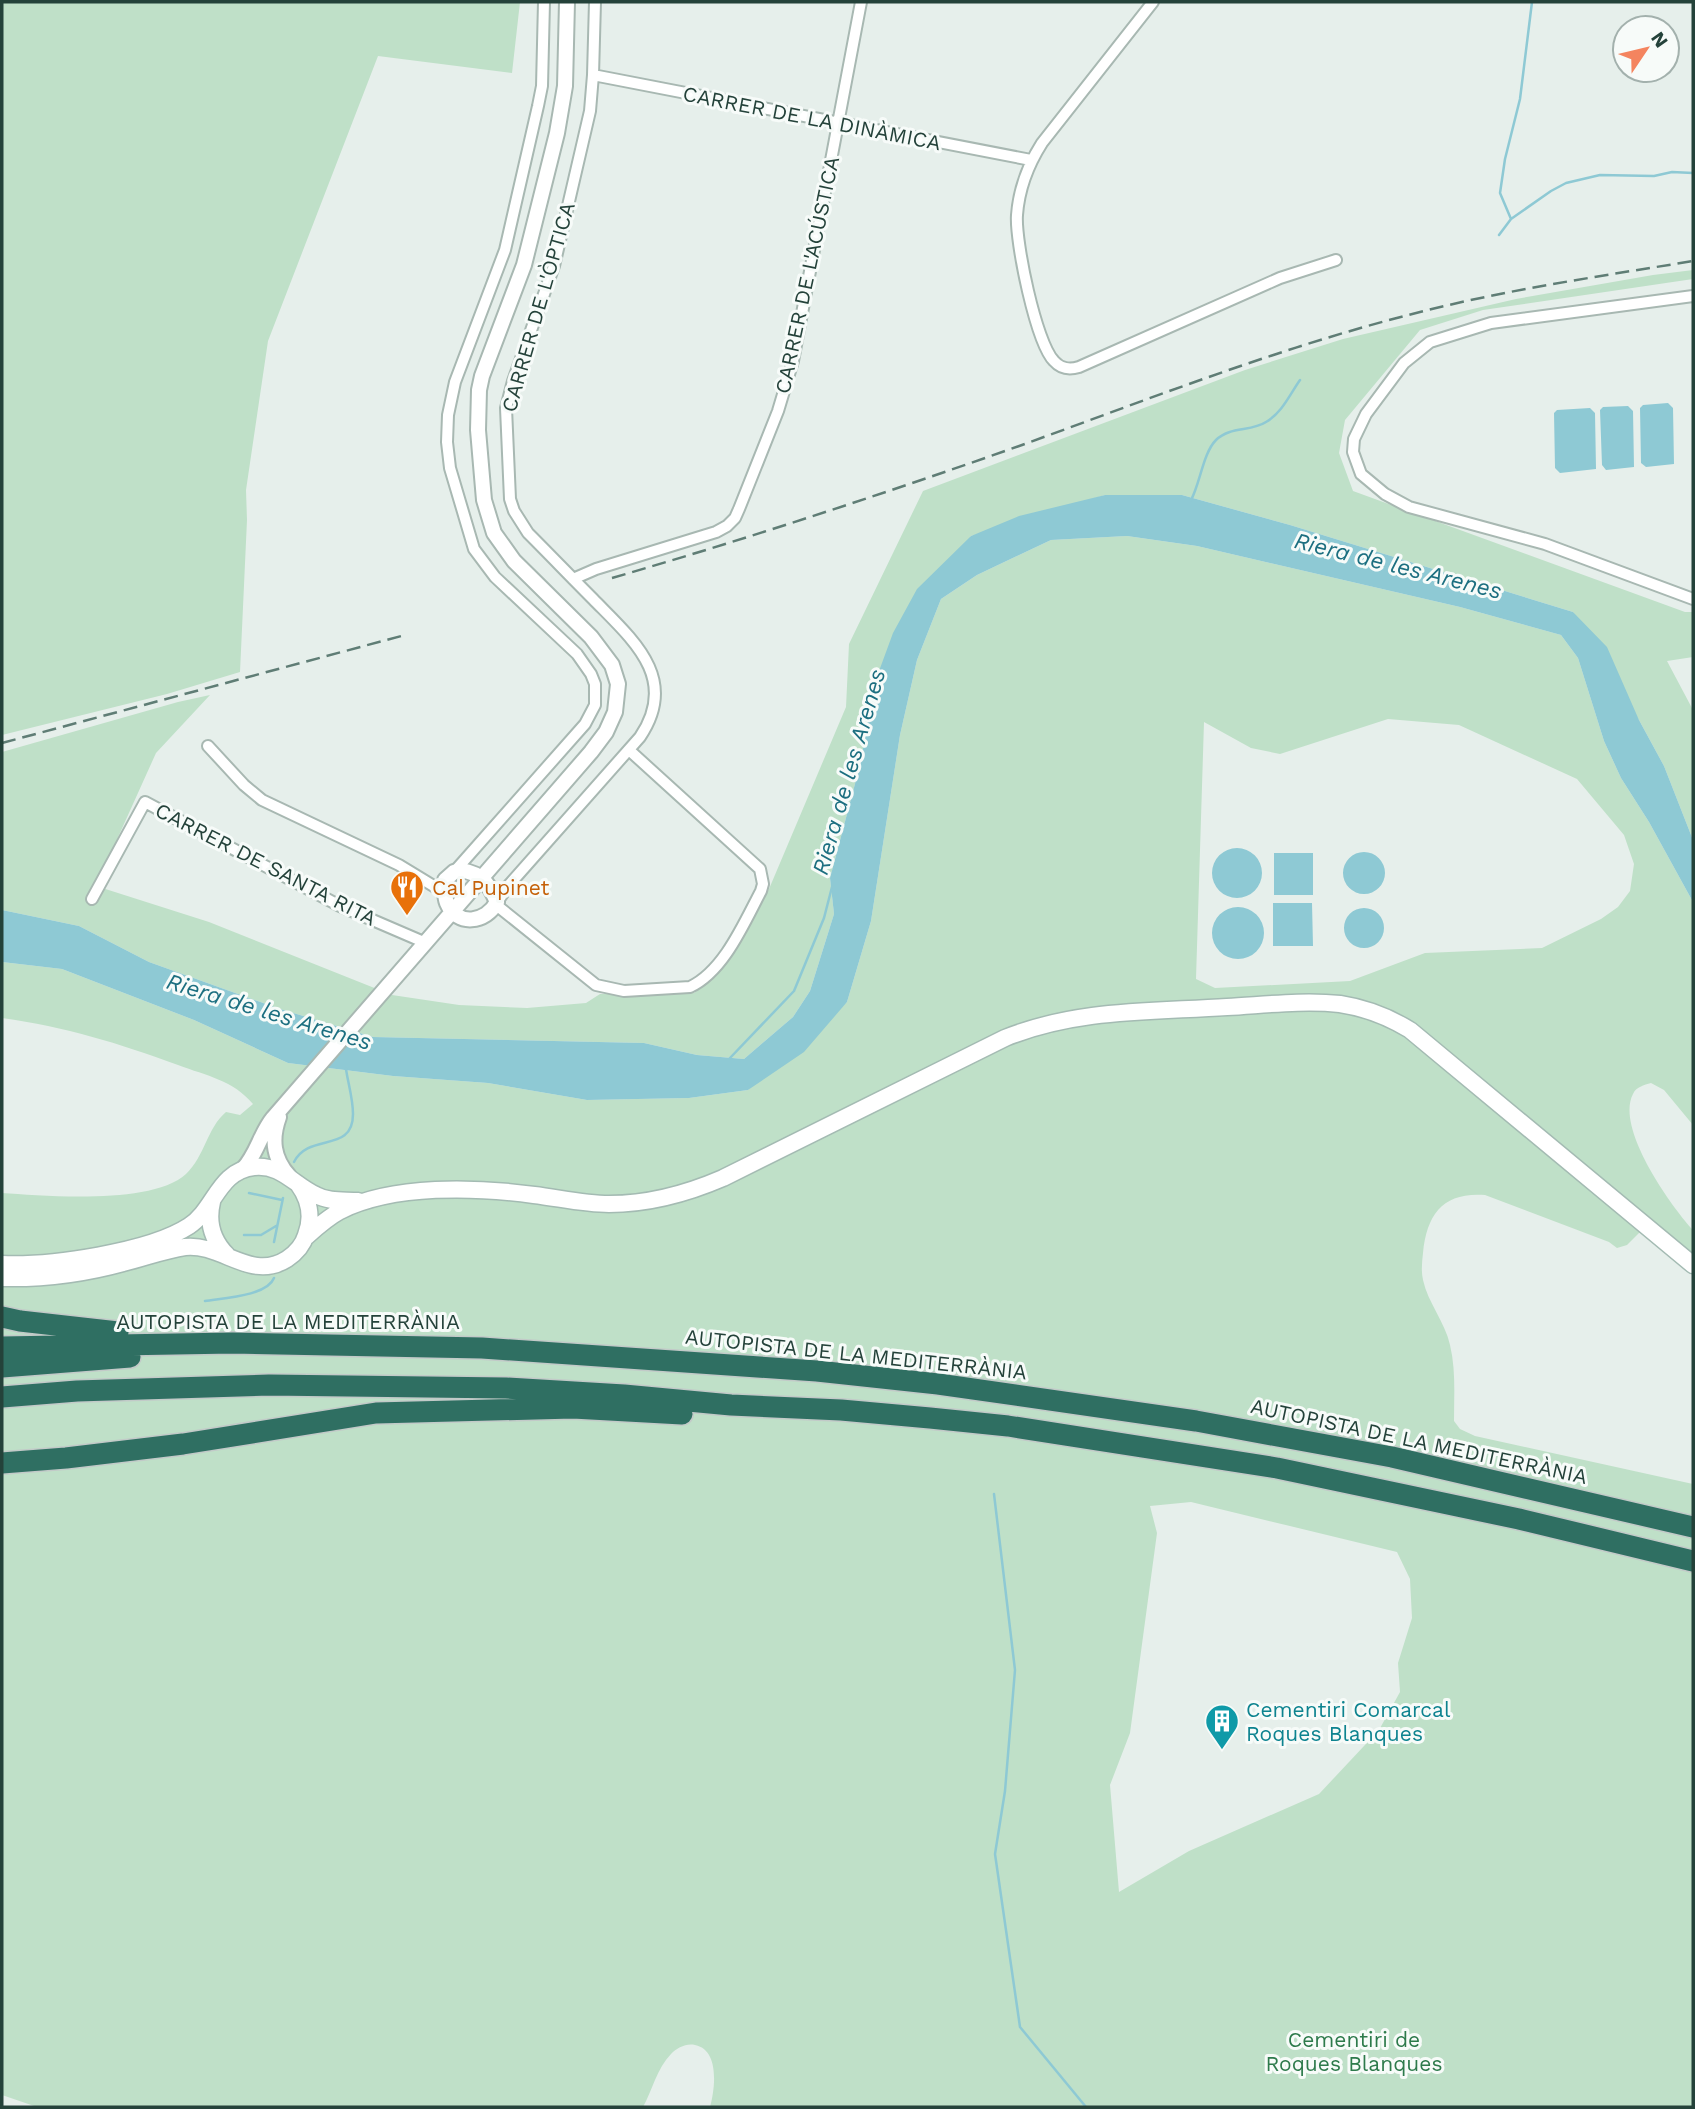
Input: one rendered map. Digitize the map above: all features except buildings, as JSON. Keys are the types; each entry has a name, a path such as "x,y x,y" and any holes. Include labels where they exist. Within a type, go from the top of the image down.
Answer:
{"highway":[{"path":"2,1317 80,1329 134,1333 235,1333 262,1343"},
{"name":"AUTOPISTA DE LA MEDITERRÀNIA","path":"2,1347 262,1343 509,1349 817,1371 938,1384 1196,1421 1392,1457 1693,1527"},
{"path":"2,1367 130,1357 237,1353 285,1345"},
{"path":"2,1397 77,1391 230,1386 506,1388 731,1405 841,1410 1008,1426 1202,1455 1348,1481 1693,1561"},
{"path":"2,1463 169,1446 376,1413 573,1408 681,1414 731,1405"}],"main road":[{"path":"2,1278 77,1273 188,1247 205,1248 249,1266 270,1266 289,1258 306,1237 338,1212 366,1201 410,1193 459,1188 606,1204 663,1199 723,1178 1004,1038 1028,1029 1100,1014 1328,1003 1378,1013 1410,1030 1693,1265"},
{"path":"2,1264 37,1264 79,1259 163,1238 196,1221 226,1179 243,1169 274,1169 323,1198 366,1201"},
{"path":"294,1180 309,1209 306,1237"},
{"path":"215,1193 210,1210 210,1226 216,1241 230,1257"}],"street":[{"path":"480,843 473,856 487,889 490,914 478,920 459,916 448,906 448,882 480,843 585,724 595,705 595,684 585,663 495,577 474,549 450,468 447,442 448,415 455,382 505,250 538,106 542,86 544,2"},
{"path":"243,1169 255,1154 268,1124 453,912 487,889 600,741 612,721 618,694 612,665 601,648 514,561 494,533 484,500 479,453 479,390 487,359 524,265 559,122 565,86 567,2"},
{"name":"CARRER DE L'ÒPTICA","path":"487,889 509,885 629,750 648,725 652,715 655,690 650,667 634,641 528,533 514,511 509,487 505,424 509,393 554,265 590,111 596,2"},
{"name":"CARRER DE L'ACÚSTICA","path":"573,579 622,560 716,532 727,526 739,509 786,385 862,2"},
{"path":"1153,2 1042,143 1023,180 1017,215 1020,255 1046,350 1061,367 1079,368 1280,278 1336,260"},
{"name":"CARRER DE LA DINÀMICA","path":"593,75 1031,160"},
{"path":"1693,296 1491,323 1430,342 1404,363 1366,414 1358,426 1353,452 1361,474 1385,494 1409,507 1545,544 1693,599"},
{"path":"208,746 244,785 262,800 425,879 448,882"},
{"path":"448,882 461,870 487,889 585,979 603,988 624,991 690,987 704,978 725,955 761,891 763,884 760,869 629,750"},
{"name":"CARRER DE SANTA RITA","path":"92,899 145,802 340,906 426,943"},
{"path":"285,1105 273,1140 278,1161 294,1180"}],"green space":[{"path":"2,2 520,2 512,73 378,56 268,341 246,490 240,672 167,694 2,735"},
{"path":"1693,270 1693,279 1483,310 1420,330 1345,420 1339,453 1353,491 1685,612 1693,612 1693,657 1667,661 1693,710 1693,840 1664,766 1573,612 1290,525 1182,495 1105,495 971,536 875,682 860,765 830,878 834,914 810,991 793,1017 744,1059 697,1055 644,1043 373,1037 280,1009 149,962 79,926 2,910 2,752 210,695 156,753 96,886 209,922 392,995 459,1005 527,1008 586,1003 600,994 694,993 705,985 730,957 769,889 846,707 849,644 923,491 1245,370 1343,339 1516,299"},
{"name":"Cementiri de Roques Blanques","path":"1127,536 1197,546 1460,607 1561,635 1578,658 1604,741 1621,778 1649,822 1693,902 1693,1125 1664,1090 1651,1083 1634,1092 1630,1109 1638,1146 1648,1166 1693,1230 1693,1272 1643,1229 1627,1245 1617,1248 1609,1242 1485,1195 1459,1197 1440,1208 1425,1239 1422,1270 1425,1288 1450,1345 1454,1373 1454,1421 1460,1429 1475,1436 1693,1484 1693,2107 710,2107 714,2081 712,2062 703,2048 695,2045 679,2048 666,2060 643,2107 37,2107 2,2095 2,1193 98,1196 149,1190 170,1184 192,1167 214,1126 226,1112 240,1115 253,1104 228,1084 156,1057 70,1031 2,1018 2,962 62,969 194,1020 288,1063 393,1076 488,1083 587,1100 689,1098 748,1090 847,1002 871,921 900,735 917,660 941,599 977,575 1051,540","holes":["1388,719 1459,725 1577,779 1624,835 1634,864 1630,891 1618,907 1601,919 1542,948 1425,953 1350,981 1215,988 1196,979 1204,722 1251,748 1280,754","1191,1502 1397,1552 1410,1579 1412,1618 1398,1663 1400,1692 1379,1730 1319,1794 1189,1851 1119,1892 1110,1785 1130,1733 1157,1533 1150,1506"]}],"water":[{"path":"1668,403 1673,408 1674,464 1646,467 1641,463 1640,408 1643,405"},
{"path":"1628,406 1633,411 1634,467 1606,470 1602,465 1600,410 1603,407"},
{"path":"1590,408 1595,413 1596,469 1560,473 1555,468 1554,413 1557,410"},
{"path":"1105,495 1182,495 1290,525 1573,612 1607,647 1639,720 1664,766 1693,840 1693,902 1649,822 1621,778 1604,741 1578,658 1561,635 1460,607 1197,546 1127,536 1051,540 977,575 941,599 917,660 900,735 871,921 847,1002 804,1052 748,1090 689,1098 587,1100 488,1083 393,1076 288,1063 194,1020 62,969 2,962 2,910 79,926 149,962 280,1009 373,1037 644,1043 697,1055 744,1059 793,1017 810,991 834,914 830,878 860,765 875,682 893,633 917,589 971,536 1019,516"},
{"path":"1227,849 1247,849 1261,863 1261,883 1247,897 1227,897 1213,883 1213,863"},
{"path":"1364,852 1379,858 1385,873 1379,888 1364,894 1349,888 1343,873 1349,858"},
{"path":"1274,853 1313,853 1313,895 1274,895"},
{"path":"1273,903 1312,903 1313,946 1273,946"},
{"path":"1238,907 1248,909 1256,915 1262,923 1262,943 1256,951 1248,957 1238,959 1228,957 1220,951 1214,943 1212,933 1214,923 1220,915 1228,909"},
{"path":"1364,908 1372,909 1378,914 1383,920 1383,936 1378,942 1372,947 1364,948 1356,947 1350,942 1345,936 1344,928 1345,920 1350,914 1356,909"}],"waterway":[{"path":"1511,219 1500,193 1505,159 1520,99 1532,2"},
{"path":"1499,235 1511,219 1566,183 1600,175 1654,176 1672,172 1693,173"},
{"path":"1191,500 1208,453 1216,440 1228,433 1260,425 1272,418 1300,380"},
{"name":"Riera de les Arenes","path":"730,1058 794,991 824,918 832,887"},
{"path":"294,1162 310,1147 338,1139 346,1134 351,1126 353,1108 346,1069"},
{"path":"249,1193 282,1200"},
{"path":"274,1242 283,1198"},
{"path":"244,1235 261,1235 276,1226"},
{"path":"205,1301 254,1292 263,1289 274,1278"},
{"path":"994,1494 1015,1670 1005,1791 995,1854 1020,2027 1086,2107"}],"railway":[{"path":"612,578 869,498 1319,340 1488,296 1693,261"},
{"path":"2,743 405,635"}],"place":[{"name":"Cal Pupinet","path":"407,917"},
{"name":"Cementiri Comarcal Roques Blanques","path":"1222,1751"}]}
